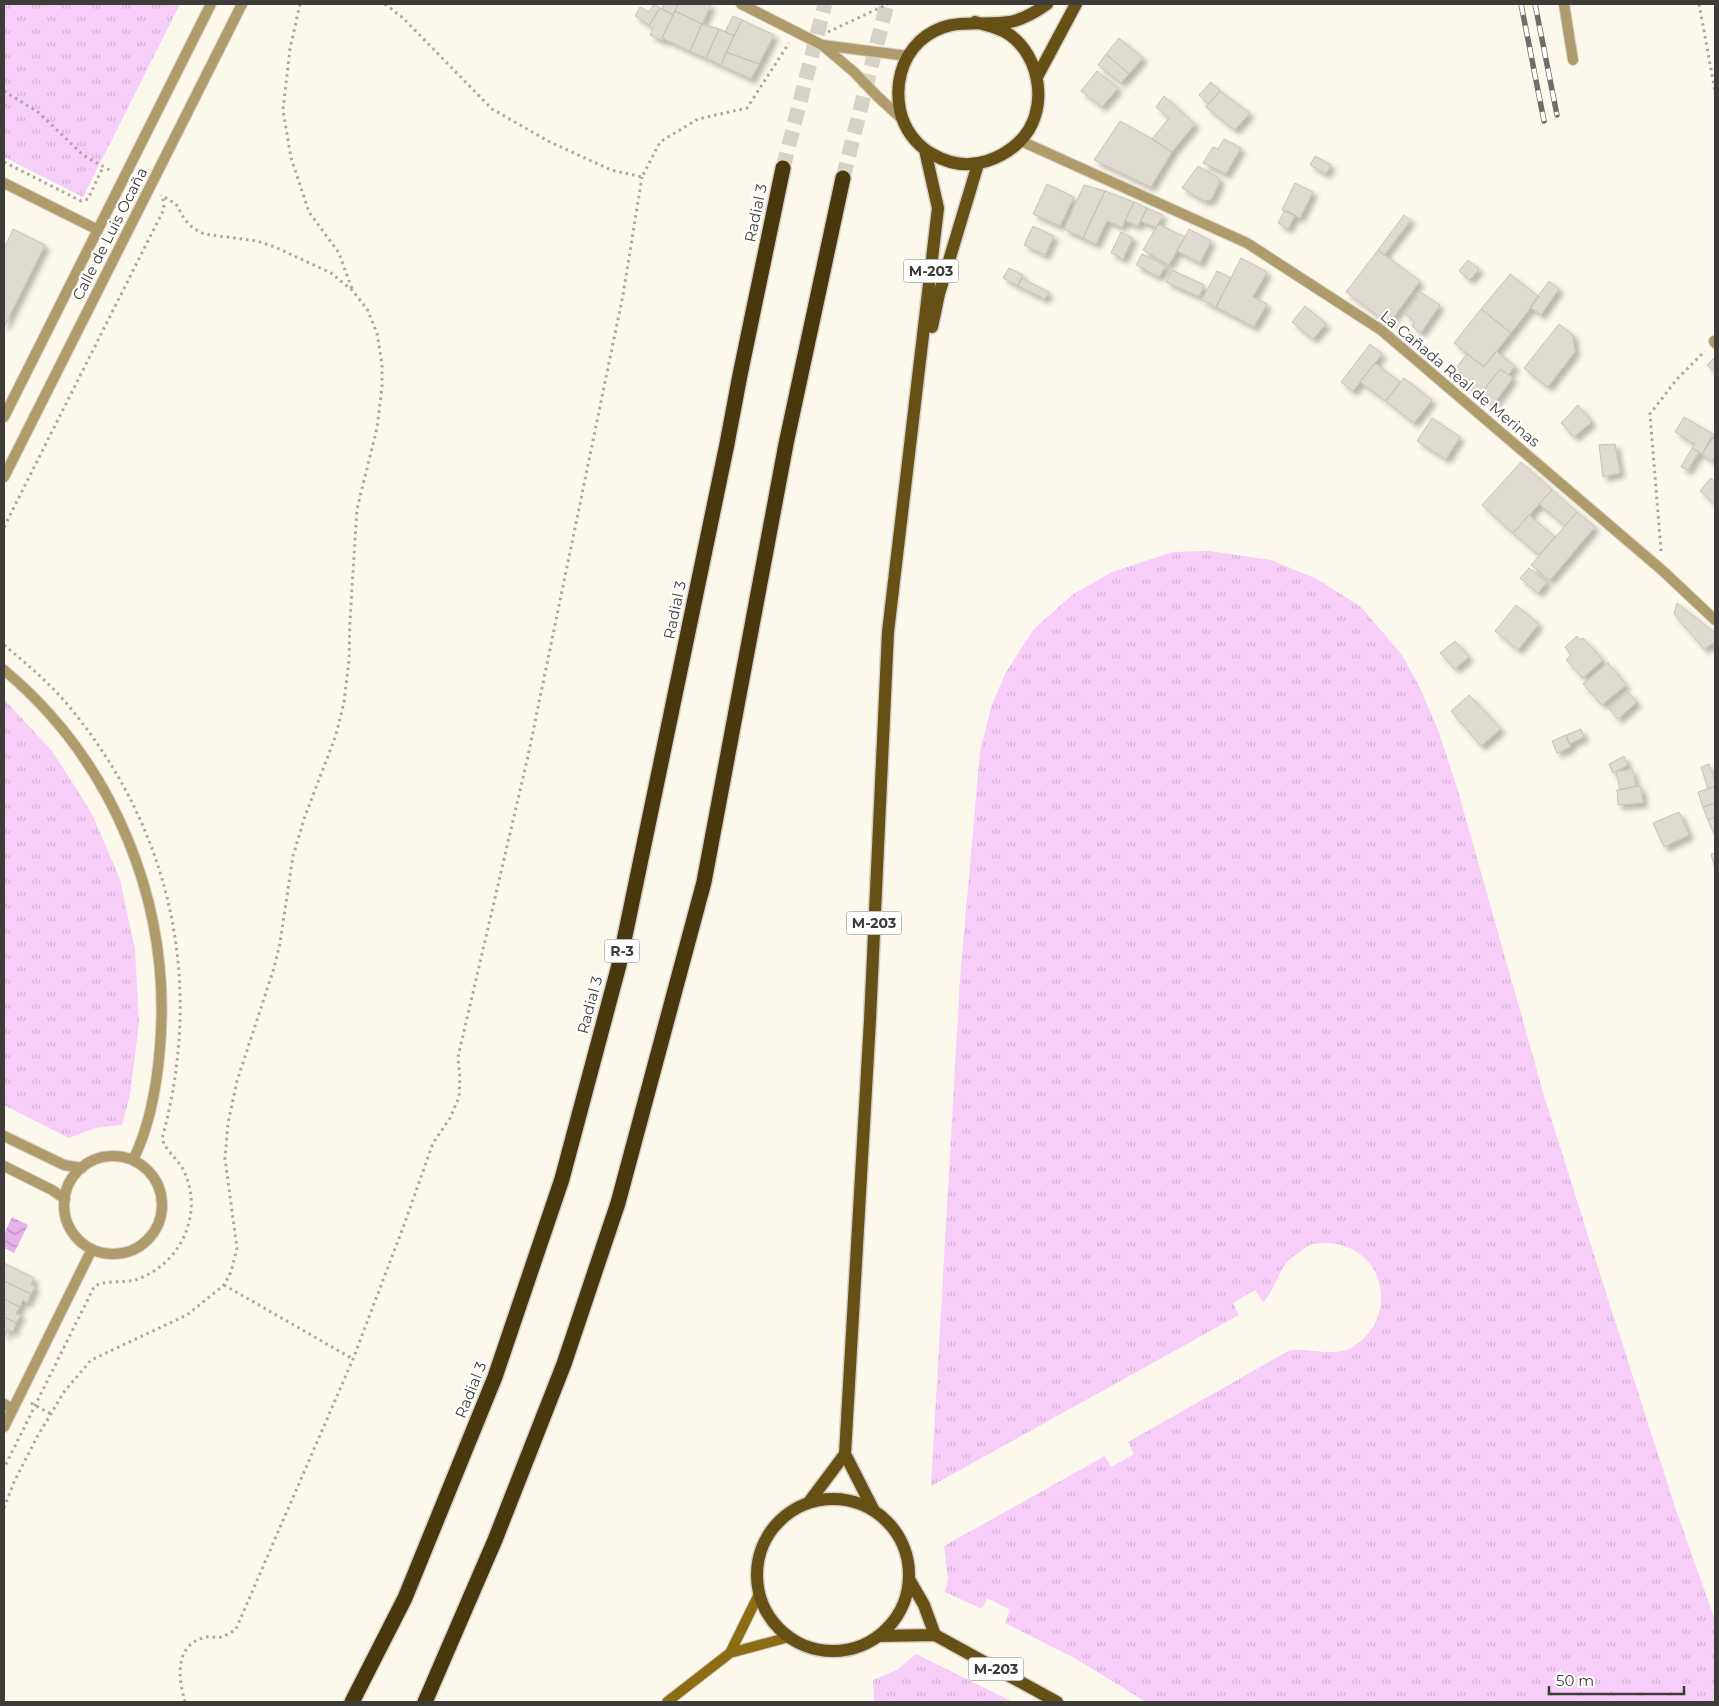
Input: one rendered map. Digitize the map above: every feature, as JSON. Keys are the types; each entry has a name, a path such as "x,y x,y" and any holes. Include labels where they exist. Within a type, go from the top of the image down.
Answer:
{"highway":[{"name":"Radial 3","path":"352,1702 405,1598 495,1377 562,1179 619,965 784,168"},
{"path":"425,1702 494,1540 564,1364 624,1184 704,882 786,444 843,178"}],"main road":[{"name":"M-203","path":"975,22 992,26 1008,34 1021,46 1031,60 1037,77 1039,100 1033,122 1021,141 1001,156 978,164 959,164 941,159 925,150 915,141 901,118 897,97 899,76 908,56 920,41 936,30 955,24 975,22 1010,22 1035,13 1047,4"},
{"path":"1037,77 1076,4"},
{"name":"M-203","path":"845,1454 870,1020 888,632 938,208 925,150"},
{"name":"M-203","path":"917,393 939,294 978,164"},
{"path":"809,1502 845,1454 873,1509"},
{"path":"830,1498 852,1501 873,1509 889,1522 900,1539 907,1558 909,1579 904,1601 894,1620 878,1636 857,1647 834,1650 818,1649 803,1645 789,1637 770,1618 759,1594 757,1573 760,1552 769,1533 786,1514 809,1502 830,1498"},
{"path":"909,1579 924,1604 935,1635"},
{"name":"M-203","path":"878,1636 935,1635 1057,1702"}],"street":[{"name":"Calle de Luis Ocaña","path":"4,416 211,4"},
{"name":"Calle de Luis Ocaña","path":"4,477 242,4"},
{"path":"742,4 822,44 901,118"},
{"path":"1564,4 1573,60"},
{"path":"822,44 908,56"},
{"name":"La Cañada Real de Merinas","path":"1021,141 1247,243 1382,330 1663,571 1715,620"},
{"path":"4,184 98,230"},
{"path":"4,670 54,718 95,774 127,836 151,908 161,976 162,1027 154,1090 140,1146 133,1160"},
{"path":"4,1136 64,1165 82,1168"},
{"path":"123,1157 133,1160 152,1175 162,1196 161,1214 155,1231 138,1248 127,1252 103,1253 92,1249 76,1237 66,1219 65,1199 68,1187 82,1168 102,1158 123,1157"},
{"path":"4,1166 52,1190 65,1199"},
{"path":"4,1427 8,1406 92,1249"},
{"path":"730,1653 759,1594"},
{"path":"667,1702 730,1653 789,1637"}],"path":[{"path":"300,4 290,49 283,110 291,158 309,212 339,253 352,290"},
{"path":"385,4 403,18 492,109 550,142 611,170 642,177"},
{"path":"812,39 888,4"},
{"path":"1699,4 1715,91"},
{"path":"185,1702 180,1683 179,1668 185,1653 194,1642 208,1636 221,1637 236,1629 353,1360 433,1142 450,1118 459,1097 458,1057 530,746 623,295 642,177 660,142 698,119 747,108 797,31"},
{"path":"4,91 38,112 83,155 105,168 88,198 81,201 4,162"},
{"path":"4,527 164,209 163,196 176,204 185,220 193,228 204,234 256,241 275,247 331,273 352,290 367,309 377,333 382,364 382,387 377,428 357,509 349,661 344,702 336,735 305,816 294,856 280,943 274,968 237,1082 228,1123 224,1158 237,1248 231,1272 224,1285 187,1315 91,1360 64,1392 37,1437 4,1508"},
{"path":"1663,571 1650,414 1677,379 1715,342"},
{"path":"4,645 33,670 72,710 109,760 133,803 160,868 168,898 179,965 180,1022 172,1094 162,1139 163,1145 183,1170 190,1191 192,1209 188,1229 181,1245 159,1269 145,1277 129,1282 103,1283 97,1284 94,1287 4,1468"},
{"path":"224,1285 353,1360"},
{"path":"31,1403 51,1414"}],"green space":[{"path":"4,4 180,4 83,197 4,157"},
{"path":"1209,551 1271,560 1317,579 1361,607 1402,655 1420,688 1438,730 1458,791 1545,1099 1607,1296 1676,1510 1715,1620 1715,1702 1146,1702 1078,1660 1005,1623 1010,1610 987,1598 982,1609 945,1592 948,1579 944,1546 1105,1456 1111,1467 1134,1454 1128,1442 1290,1350 1336,1352 1351,1348 1365,1337 1375,1323 1380,1307 1381,1291 1377,1275 1368,1261 1355,1251 1337,1244 1320,1243 1309,1245 1286,1264 1272,1291 1263,1302 1255,1290 1233,1303 1239,1315 931,1486 960,979 980,751 992,704 1006,672 1034,629 1072,595 1112,572 1173,552"},
{"path":"4,699 52,751 91,812 120,879 135,950 139,1023 130,1095 122,1125 95,1128 69,1138 4,1105"},
{"path":"916,1654 1013,1702 874,1702 873,1680 897,1670"}],"water":[{"path":"12,1217 28,1225 14,1253 4,1248 4,1234"}],"building":[{"path":"654,4 660,8 649,25 635,16 640,7 649,12"},
{"path":"664,4 678,4 673,15 662,9"},
{"path":"678,4 711,5 702,24 675,11"},
{"path":"660,8 673,15 662,38 664,39 663,41 650,35 653,29 649,26"},
{"path":"675,11 702,24 690,51 662,38"},
{"path":"733,16 742,20 734,36 725,32"},
{"path":"742,20 774,35 759,64 726,52"},
{"path":"702,24 719,29 706,58 690,51"},
{"path":"719,29 734,36 721,65 706,58"},
{"path":"1119,38 1143,58 1129,74 1106,54"},
{"path":"726,52 759,64 751,79 721,65"},
{"path":"1106,54 1129,74 1121,83 1098,65"},
{"path":"1097,71 1118,88 1102,107 1081,91"},
{"path":"1211,82 1220,91 1208,104 1199,95"},
{"path":"1220,91 1250,113 1235,130 1206,107"},
{"path":"1164,96 1195,124 1172,152 1152,139 1169,118 1156,107"},
{"path":"1120,121 1172,152 1151,187 1094,160"},
{"path":"1224,139 1241,148 1226,174 1203,163 1213,147 1218,149"},
{"path":"1315,156 1331,165 1326,174 1310,165"},
{"path":"1198,166 1219,178 1219,184 1211,200 1204,201 1182,188"},
{"path":"1295,183 1313,192 1300,218 1282,210"},
{"path":"1047,184 1074,197 1060,226 1033,214"},
{"path":"1084,185 1105,191 1083,238 1064,229"},
{"path":"1105,191 1134,202 1122,227 1107,221 1096,244 1083,238"},
{"path":"1134,202 1147,208 1138,226 1125,221"},
{"path":"1147,208 1163,215 1156,228 1141,221"},
{"path":"1285,210 1295,215 1288,229 1278,223"},
{"path":"1404,215 1411,220 1384,255 1378,250"},
{"path":"1158,224 1185,237 1169,265 1143,250"},
{"path":"1033,226 1054,236 1045,255 1024,245"},
{"path":"13,229 45,245 4,327 4,244 6,245"},
{"path":"1189,229 1211,241 1200,263 1177,251"},
{"path":"1121,232 1133,238 1123,259 1111,253"},
{"path":"1378,250 1420,281 1389,324 1346,292"},
{"path":"1142,254 1166,266 1159,277 1136,265"},
{"path":"1241,258 1267,272 1253,297 1267,304 1254,327 1216,307"},
{"path":"1468,260 1479,269 1470,280 1459,271"},
{"path":"1009,268 1023,275 1018,286 1003,278"},
{"path":"1172,270 1204,285 1199,297 1166,282"},
{"path":"1217,271 1231,278 1216,307 1202,300"},
{"path":"1510,274 1539,297 1511,333 1481,309"},
{"path":"1021,278 1049,292 1045,299 1018,286"},
{"path":"1549,281 1559,289 1541,315 1530,307"},
{"path":"1420,292 1440,305 1421,333 1412,326 1415,322 1405,314"},
{"path":"1305,306 1326,324 1313,339 1292,322"},
{"path":"1481,309 1511,333 1484,367 1454,343"},
{"path":"1559,324 1573,335 1575,352 1548,387 1524,368"},
{"path":"1370,344 1382,354 1353,391 1341,382"},
{"path":"1496,351 1515,366 1508,375 1500,369 1480,395 1452,373 1467,354 1484,367"},
{"path":"1715,357 1715,372 1707,365"},
{"path":"1375,363 1400,382 1386,401 1360,382"},
{"path":"1500,369 1513,378 1493,405 1480,395"},
{"path":"1404,378 1432,400 1414,423 1386,401"},
{"path":"1578,405 1592,422 1574,437 1561,423"},
{"path":"1684,417 1713,434 1702,454 1692,448 1695,444 1675,432"},
{"path":"1432,418 1460,437 1446,459 1417,441"},
{"path":"1714,437 1715,456 1712,461 1702,454"},
{"path":"1615,444 1620,473 1603,477 1599,445"},
{"path":"1692,448 1699,452 1688,470 1681,467"},
{"path":"1521,462 1552,490 1513,533 1482,505"},
{"path":"1711,478 1715,482 1714,503 1700,491"},
{"path":"1552,490 1577,512 1565,526 1539,504"},
{"path":"1577,512 1595,527 1550,580 1531,565"},
{"path":"1529,515 1555,537 1539,555 1513,533"},
{"path":"1529,568 1547,582 1538,593 1520,578"},
{"path":"1677,603 1715,633 1715,642 1704,649 1674,614"},
{"path":"1516,605 1539,624 1518,650 1495,631"},
{"path":"1577,636 1580,640 1583,638 1603,660 1583,678 1566,660 1571,655 1565,647"},
{"path":"1455,641 1469,657 1455,669 1440,653"},
{"path":"1608,663 1626,685 1602,705 1583,684"},
{"path":"1628,692 1637,702 1618,719 1609,709"},
{"path":"1469,695 1501,729 1481,746 1451,711"},
{"path":"1581,729 1584,737 1569,744 1566,735"},
{"path":"1566,735 1571,747 1557,753 1552,741"},
{"path":"1624,756 1628,765 1613,773 1609,764"},
{"path":"1709,764 1715,786 1708,789 1701,767"},
{"path":"1632,769 1636,786 1620,790 1616,772"},
{"path":"1636,786 1641,787 1643,803 1618,805 1617,790"},
{"path":"1715,786 1715,803 1703,807 1698,792"},
{"path":"1715,803 1715,817 1708,820 1703,807"},
{"path":"1679,812 1689,835 1664,847 1653,823"},
{"path":"1715,817 1715,836 1708,820"},
{"path":"1715,853 1715,869 1711,854"},
{"path":"4,1263 34,1278 31,1284 35,1287 31,1294 4,1281"},
{"path":"4,1281 31,1294 27,1303 23,1300 20,1307 4,1299"},
{"path":"4,1299 20,1307 16,1314 21,1315 16,1323 4,1317"},
{"path":"4,1317 16,1323 13,1332 8,1329 5,1336 4,1335"}],"tunnel":[{"path":"783,168 825,4"},
{"path":"843,178 887,4"}],"railway":[{"path":"1521,4 1544,121"},
{"path":"1535,4 1557,115"}]}
